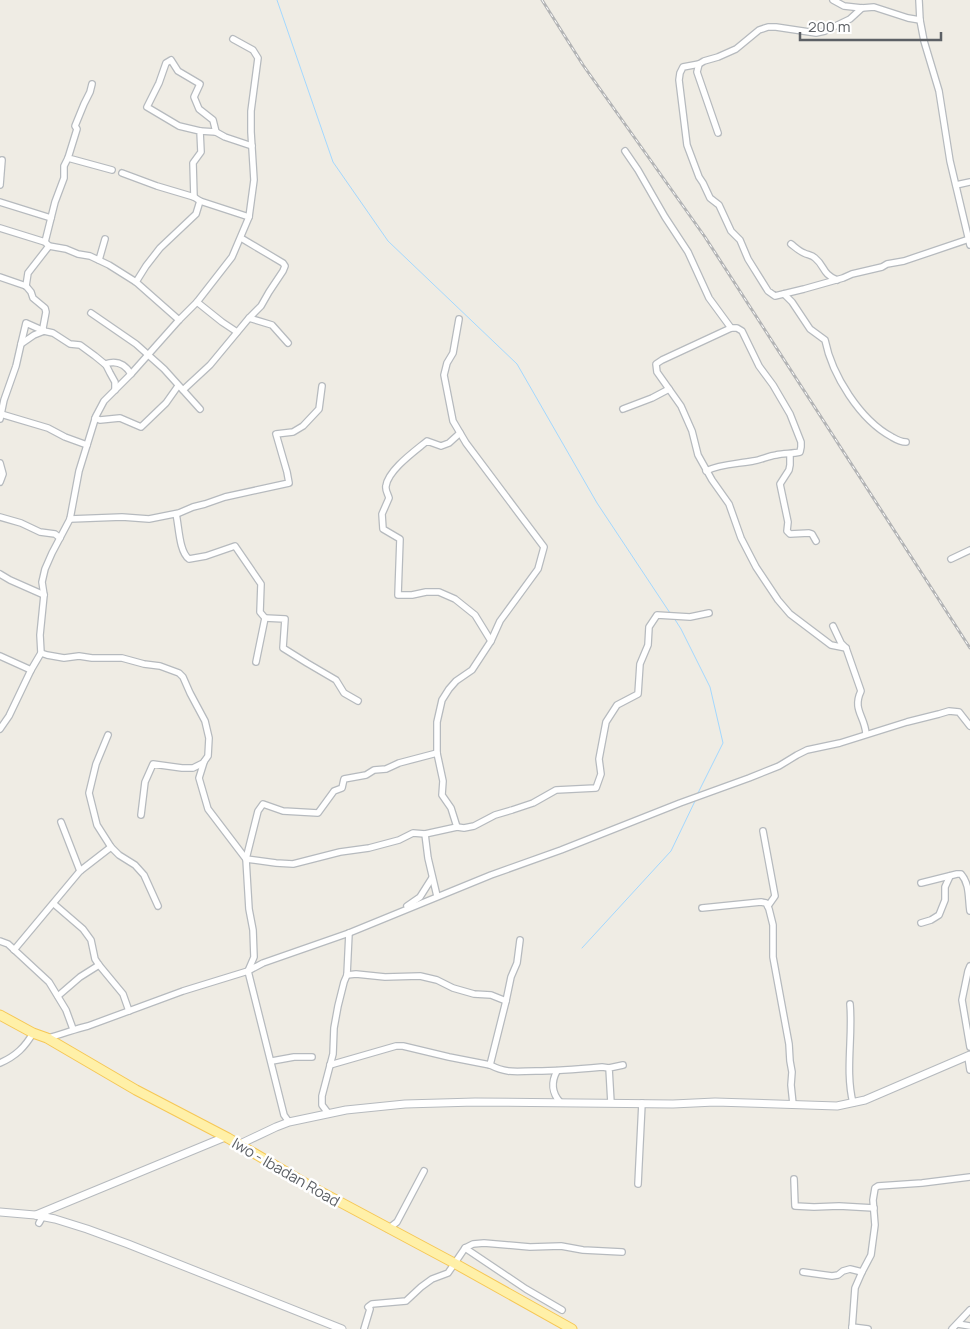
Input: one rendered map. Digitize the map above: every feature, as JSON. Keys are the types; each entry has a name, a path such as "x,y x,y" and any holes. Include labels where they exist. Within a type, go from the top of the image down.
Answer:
{"main road":[{"name":"Iwo - Ibadan Road","path":"0,1015 33,1033 47,1038 136,1090 225,1137 310,1186 572,1329"}],"street":[{"path":"833,0 844,6 874,7 920,20"},
{"path":"862,8 850,19 825,31 816,33 768,26 759,30 736,49 718,58 704,60 699,64 683,67 680,74 679,80 687,144 699,176 710,198 719,205 731,231 740,240 748,259 768,291 775,296 969,242 950,161 939,91 924,41 919,0"},
{"path":"0,729 9,716 41,653 40,635 44,595 42,582 45,569 70,519 80,471 95,418 104,401 197,302 232,257 249,217 254,180 251,111 258,58 253,50 233,39"},
{"path":"216,132 213,120 199,109 194,97 200,84 178,71 171,60 166,63 159,83 147,107 178,126 200,131 216,132 252,146"},
{"path":"699,64 697,72 718,133"},
{"path":"26,286 28,273 47,244 55,202 64,178 64,166 77,129 75,126 92,84"},
{"path":"136,282 160,248 196,214 197,199 193,163 201,152 200,131"},
{"path":"625,151 688,252 709,298 731,328"},
{"path":"68,158 112,170"},
{"path":"0,186 2,160"},
{"path":"122,173 249,217"},
{"path":"956,185 970,182"},
{"path":"0,202 51,218"},
{"path":"0,228 99,260 136,282 179,320"},
{"path":"183,390 210,365 261,306 285,266 241,238"},
{"path":"99,260 105,239"},
{"path":"791,244 804,253 813,256 820,262 830,277 837,280"},
{"path":"0,277 26,286 33,298 45,308 44,331"},
{"path":"784,294 792,302 810,329 825,340 832,362 856,406 882,432 901,442 906,442"},
{"path":"197,302 237,332"},
{"path":"91,313 136,344 164,369 200,409"},
{"path":"249,318 272,325 288,343"},
{"path":"457,827 452,808 442,795 443,780 437,753 437,722 442,700 456,681 472,670 491,641 500,621 538,569 544,547 466,443 453,421 444,375 453,353 459,319"},
{"path":"87,445 48,428 1,417 26,323 53,333 70,344 80,345 106,366 115,382 115,390"},
{"path":"706,471 715,467 753,461 780,454 800,452 802,447 790,414 759,366 742,331 737,328 731,328 662,360 656,364 657,372 681,406 692,431 698,455 706,471 729,504 741,538 756,568 790,614 830,645 846,648"},
{"path":"21,344 44,331"},
{"path":"106,366 104,364 109,362 123,364 131,374"},
{"path":"95,418 100,420 120,418 141,427 166,403 178,386"},
{"path":"70,519 122,517 149,520 176,514 225,497 289,482 276,434 292,432 303,426 319,409 322,386"},
{"path":"624,409 669,389"},
{"path":"460,433 449,443 441,446 427,441 388,478 385,488 389,498 382,514 383,529 400,539 398,595 412,596 426,592 439,592 455,599 476,615 491,641"},
{"path":"790,454 790,464 786,476 780,484 788,522 787,531 790,534 810,533 816,541"},
{"path":"0,462 3,474 0,482"},
{"path":"176,514 186,557 189,559 206,556 234,546 261,584 260,612 264,618 256,662"},
{"path":"0,517 21,523 40,532 55,534 60,538"},
{"path":"951,559 970,550"},
{"path":"0,574 44,595"},
{"path":"41,653 64,658 79,656 122,658 160,666 179,673 183,677 208,728 208,756 199,778 208,809 246,859 293,864 340,852 369,848 399,840 413,833 425,834 457,827 474,826 495,815 533,803 556,790 596,788 601,774 599,759 606,722 617,705 638,694 640,664 648,645 649,627 657,615 690,616 709,613"},
{"path":"264,618 285,619 283,648 336,680 344,693 358,701"},
{"path":"833,626 841,643 846,648 861,691 858,699 858,709 866,726 866,734"},
{"path":"0,656 31,670"},
{"path":"47,1038 65,1034 73,1029 88,1026 183,991 248,971 349,933 491,875 749,778 779,766 807,750 840,743 954,710 959,712 970,726"},
{"path":"108,735 96,764 88,793 97,826 111,847 144,875 158,906"},
{"path":"289,1122 284,1115 248,971 254,957 246,859 258,811 264,804 283,811 318,813 334,791 342,788 344,779 366,775 374,770 386,769 399,763 437,753"},
{"path":"141,815 144,782 153,764 193,768 205,761"},
{"path":"61,822 80,871"},
{"path":"763,831 775,896 768,906"},
{"path":"425,834 428,858 437,896"},
{"path":"14,950 80,871 111,847"},
{"path":"922,882 961,874 967,877 970,911"},
{"path":"921,923 939,915 945,900 945,887 950,876"},
{"path":"400,911 420,896 432,878"},
{"path":"702,908 761,902 768,906 773,925 774,957 789,1044 793,1104"},
{"path":"54,904 83,928 91,940 95,959 123,994 129,1011"},
{"path":"328,1114 322,1105 322,1096 333,1054 334,1028 338,1006 347,975 349,933"},
{"path":"490,1065 511,977 517,963 520,940"},
{"path":"0,941 8,944 49,982 66,1010 73,1029"},
{"path":"58,996 80,977 99,965"},
{"path":"970,966 962,1000 970,1047"},
{"path":"347,975 420,976 438,980 453,988 474,994 491,995 506,1002"},
{"path":"850,1004 852,1027 850,1040 850,1092 853,1103"},
{"path":"0,1063 10,1059 22,1049 33,1033"},
{"path":"330,1065 396,1046 490,1065 514,1072 609,1068 623,1065"},
{"path":"238,1145 289,1122 369,1107 405,1104 560,1102 715,1102 836,1106 865,1100 969,1056 970,1070"},
{"path":"272,1061 294,1057 312,1057"},
{"path":"609,1068 611,1103"},
{"path":"557,1071 553,1078 553,1089 560,1102"},
{"path":"638,1184 642,1103"},
{"path":"39,1218 225,1137"},
{"path":"388,1229 397,1222 424,1170"},
{"path":"868,1329 852,1328 855,1288 871,1255 875,1225 873,1193 875,1188 878,1186 970,1177"},
{"path":"794,1179 795,1206 874,1208"},
{"path":"0,1212 55,1219 128,1244 342,1329"},
{"path":"364,1329 370,1309 368,1306 406,1301 420,1287 432,1279 448,1274 465,1248 474,1244 484,1243 530,1247 561,1246 583,1250 622,1252"},
{"path":"465,1248 562,1310"},
{"path":"803,1272 832,1276 850,1269 862,1272"},
{"path":"952,1329 970,1310"},
{"path":"958,1324 970,1326"}],"waterway":[{"path":"277,0 333,162 388,241 517,364 597,503 670,613"},
{"path":"674,618 710,687 723,743 698,793"},
{"path":"582,948 671,851 696,799"}],"railway":[{"path":"542,0 583,65 705,237 970,648"}]}
